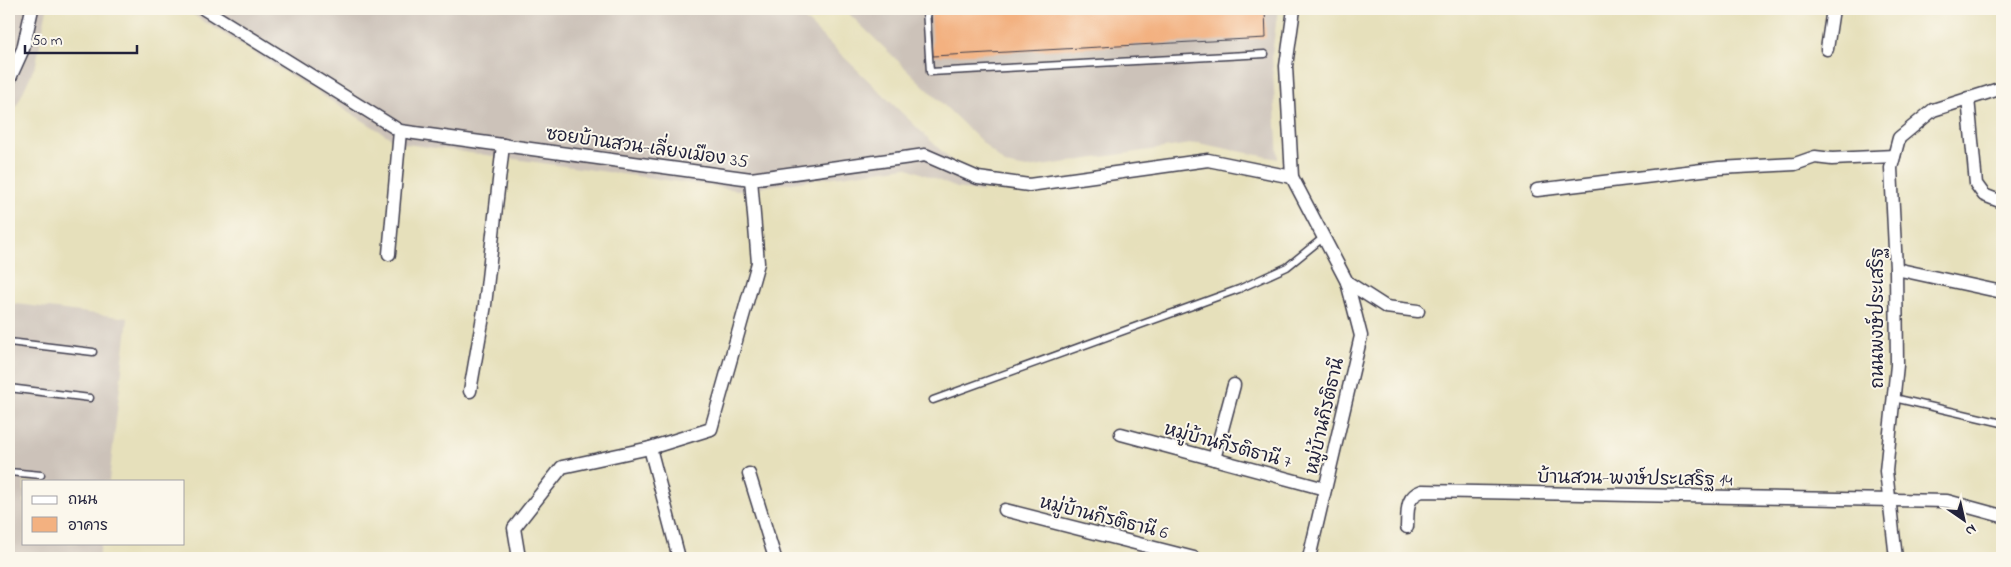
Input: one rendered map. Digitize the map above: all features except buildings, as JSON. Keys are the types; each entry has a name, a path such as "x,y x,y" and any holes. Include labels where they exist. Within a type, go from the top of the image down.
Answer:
{"street":[{"path":"9,80 24,49 32,9"},
{"name":"ซอยบ้านสวน-เลี่ยงเมือง 35","path":"204,9 400,131 750,179 925,155 978,178 1029,185 1208,160 1292,177"},
{"path":"1292,177 1286,66 1294,9"},
{"path":"1827,49 1833,9"},
{"path":"2002,88 1968,98 1976,184 1984,195 2002,202"},
{"name":"ถนนพงษ์ประเสริฐ","path":"1896,558 1886,471 1897,365 1896,269 1891,168 1899,138 1933,110 1968,98"},
{"path":"389,254 400,131"},
{"path":"470,391 485,305 503,145"},
{"path":"1537,190 1718,168 1795,164 1815,157 1832,159 1894,156"},
{"name":"หมู่บ้านกีรติธานี","path":"1292,177 1347,282 1361,336 1309,558"},
{"path":"519,558 514,528 562,467 650,448 712,429 758,263 750,179"},
{"path":"1896,269 2002,292"},
{"path":"1347,282 1386,307 1418,311"},
{"path":"1214,459 1234,384"},
{"name":"หมู่บ้านกีรติธานี 7","path":"1121,434 1325,489"},
{"path":"650,448 680,558"},
{"path":"749,474 775,558"},
{"name":"บ้านสวน-พงษ์ประเสริฐ 14","path":"1407,527 1409,500 1414,494 1422,491 1890,502"},
{"path":"1890,502 1947,502 2002,516"},
{"name":"หมู่บ้านกีรติธานี 6","path":"1005,510 1194,558"}],"lane":[{"path":"926,9 930,72 1266,54"},
{"path":"933,400 1239,289 1287,267 1324,237"},
{"path":"9,342 93,352"},
{"path":"9,388 90,398"},
{"path":"1894,398 2002,423"},
{"path":"9,472 40,475"}],"shaded area":[{"path":"9,9 47,9 36,64 9,122"},
{"path":"184,9 794,9 984,192 957,188 906,167 738,190 399,143"},
{"path":"844,9 1278,9 1272,54 1278,159 1198,143 1027,168 1005,164"},
{"path":"9,303 128,318 109,480 22,480 22,544 101,544 99,558 9,558"}]}
